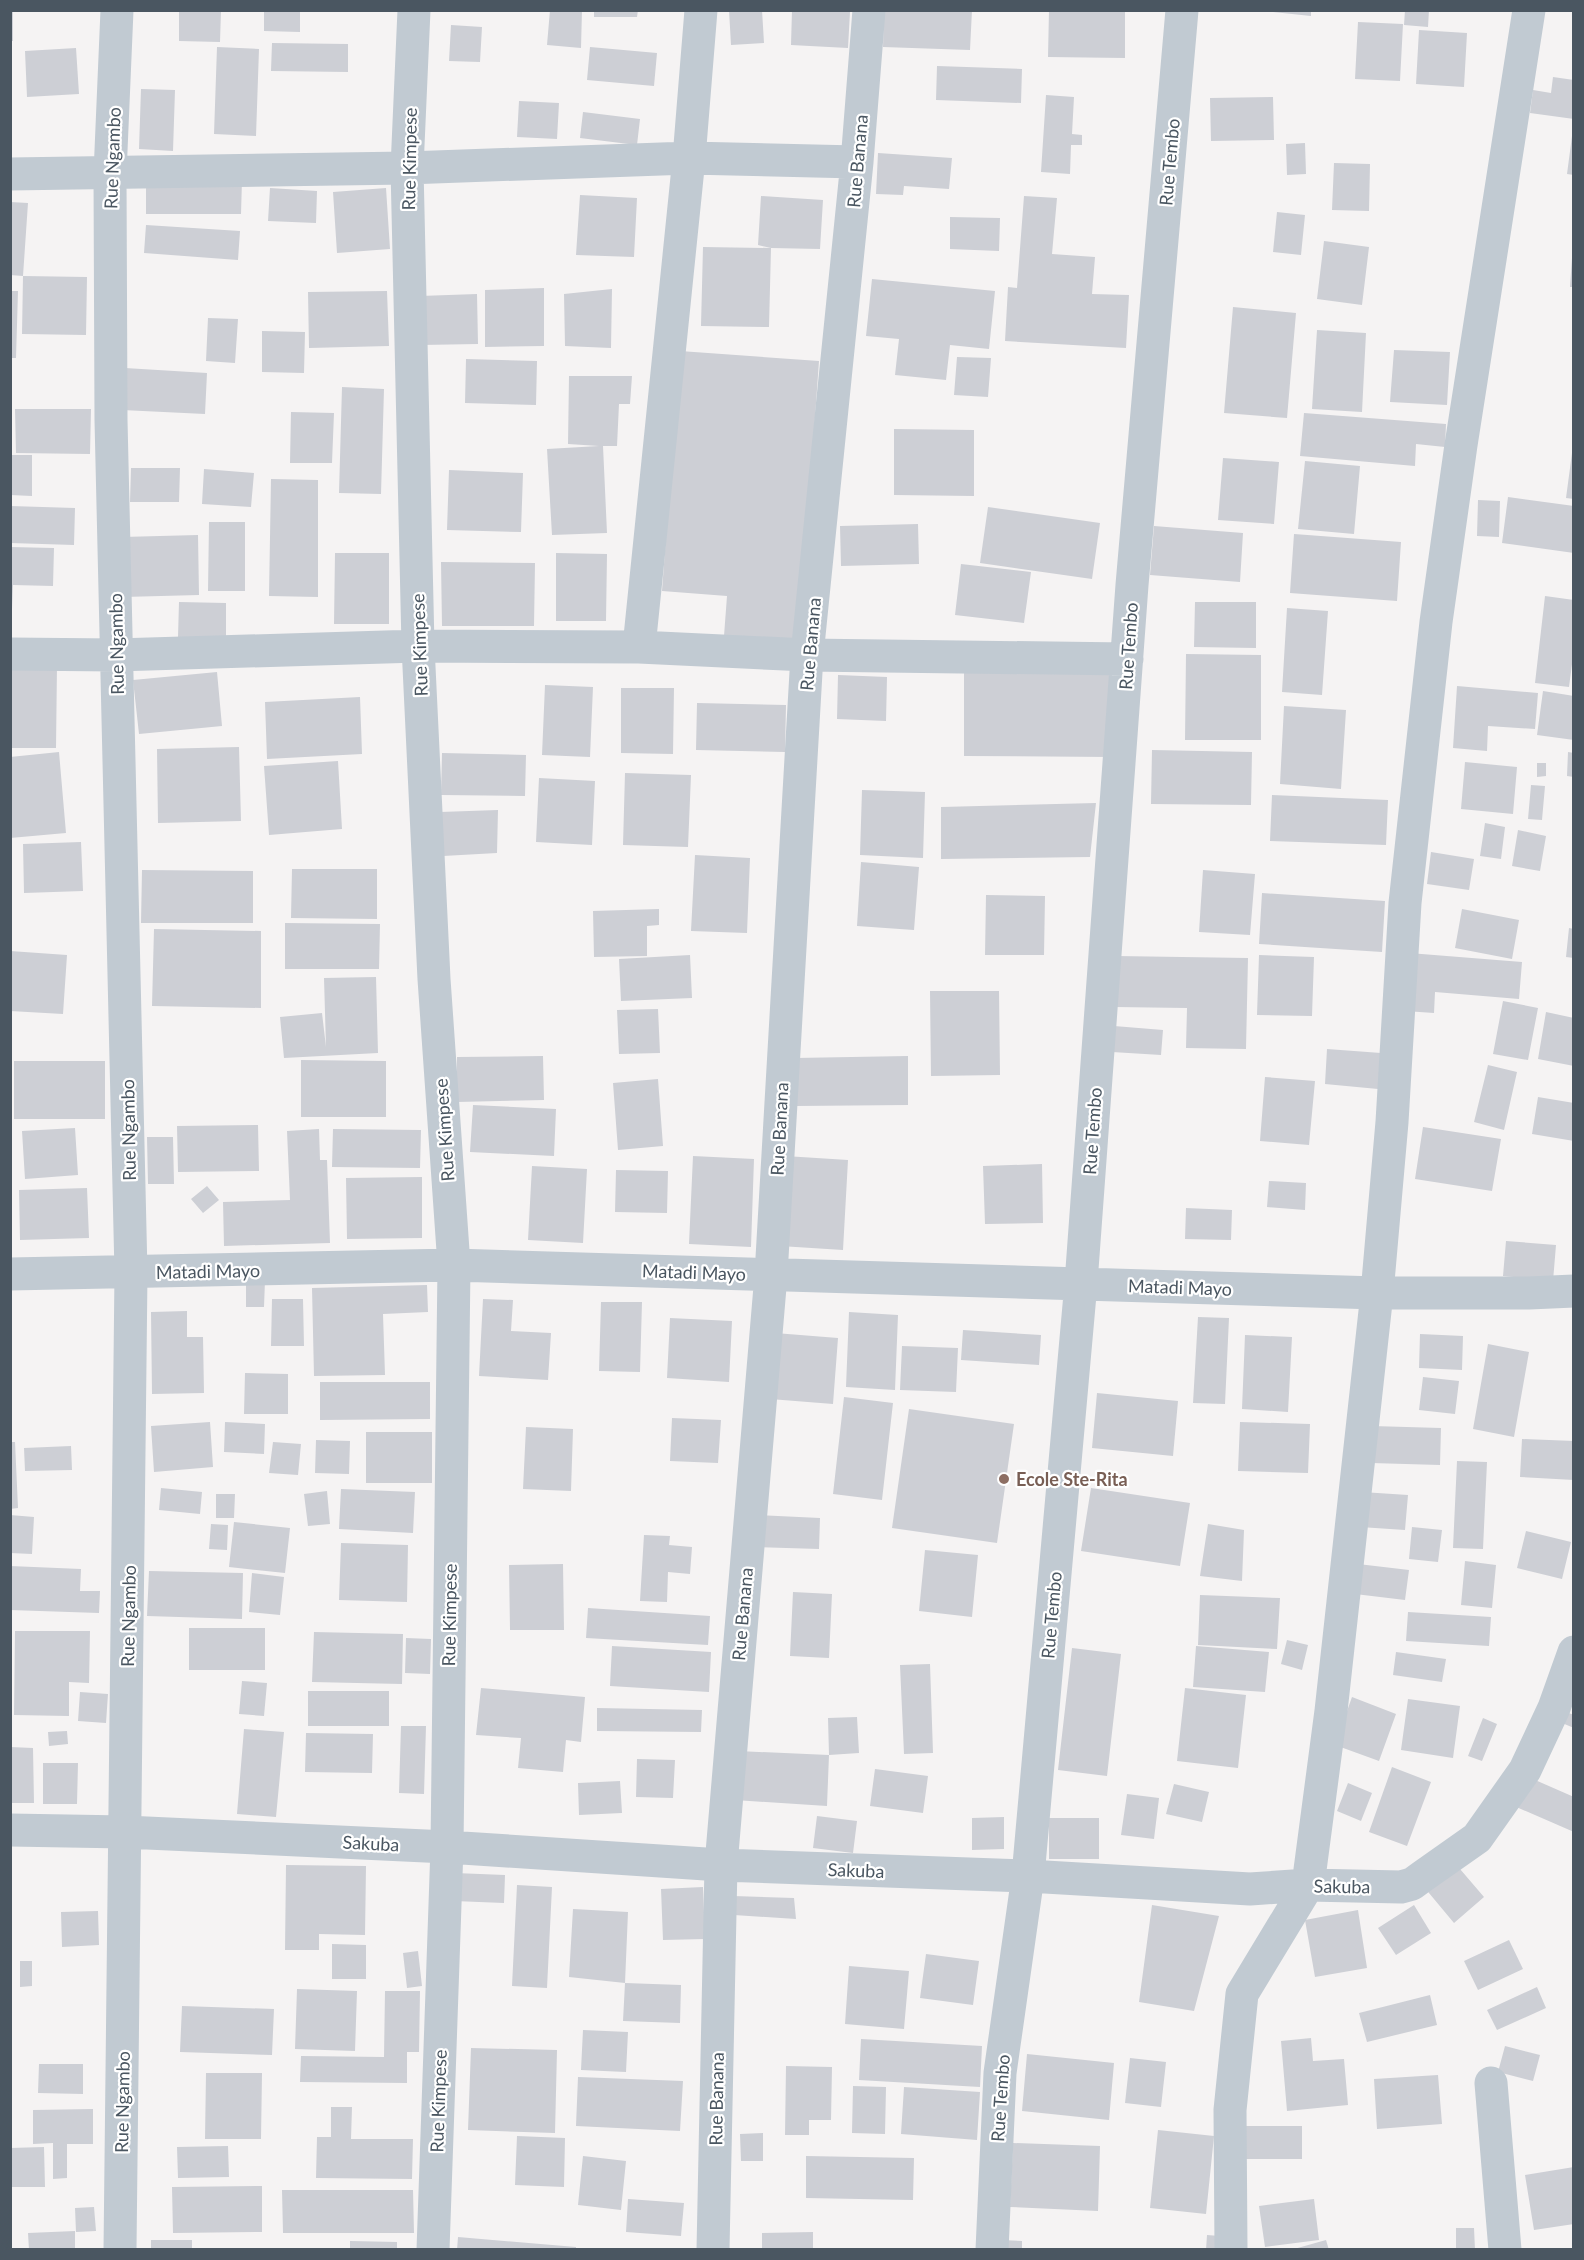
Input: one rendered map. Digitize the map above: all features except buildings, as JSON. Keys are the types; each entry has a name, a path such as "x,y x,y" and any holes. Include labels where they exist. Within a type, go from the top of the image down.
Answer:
{"street":[{"name":"Rue Ngambo","path":"117,10 110,174 111,432 131,1273 120,2250"},
{"name":"Rue Kimpese","path":"414,10 407,168 418,646 434,979 454,1265 447,1847 433,2250"},
{"path":"639,647 689,158 701,10"},
{"name":"Rue Banana","path":"713,2250 721,1866 771,1275 807,655 857,162 869,10"},
{"name":"Rue Tembo","path":"992,2250 1000,2073 1028,1876 1081,1283 1127,659 1182,10"},
{"path":"1231,2250 1230,2110 1242,1994 1308,1885 1329,1723 1377,1293 1392,1122 1405,903 1436,622 1461,445 1529,10"},
{"path":"10,174 407,168 689,158 857,162"},
{"path":"10,654 116,655 418,646 639,647 807,655 1127,659"},
{"name":"Matadi Mayo","path":"10,1274 454,1265 1377,1293 1574,1291"},
{"name":"Sakuba","path":"10,1830 126,1832 447,1847 721,1866 1028,1876 1250,1889 1308,1885 1401,1887 1412,1884 1477,1838 1525,1770 1554,1708 1574,1652"},
{"path":"1491,2083 1505,2250"}],"place":[{"name":"Ecole Ste-Rita","path":"1004,1479"}]}
